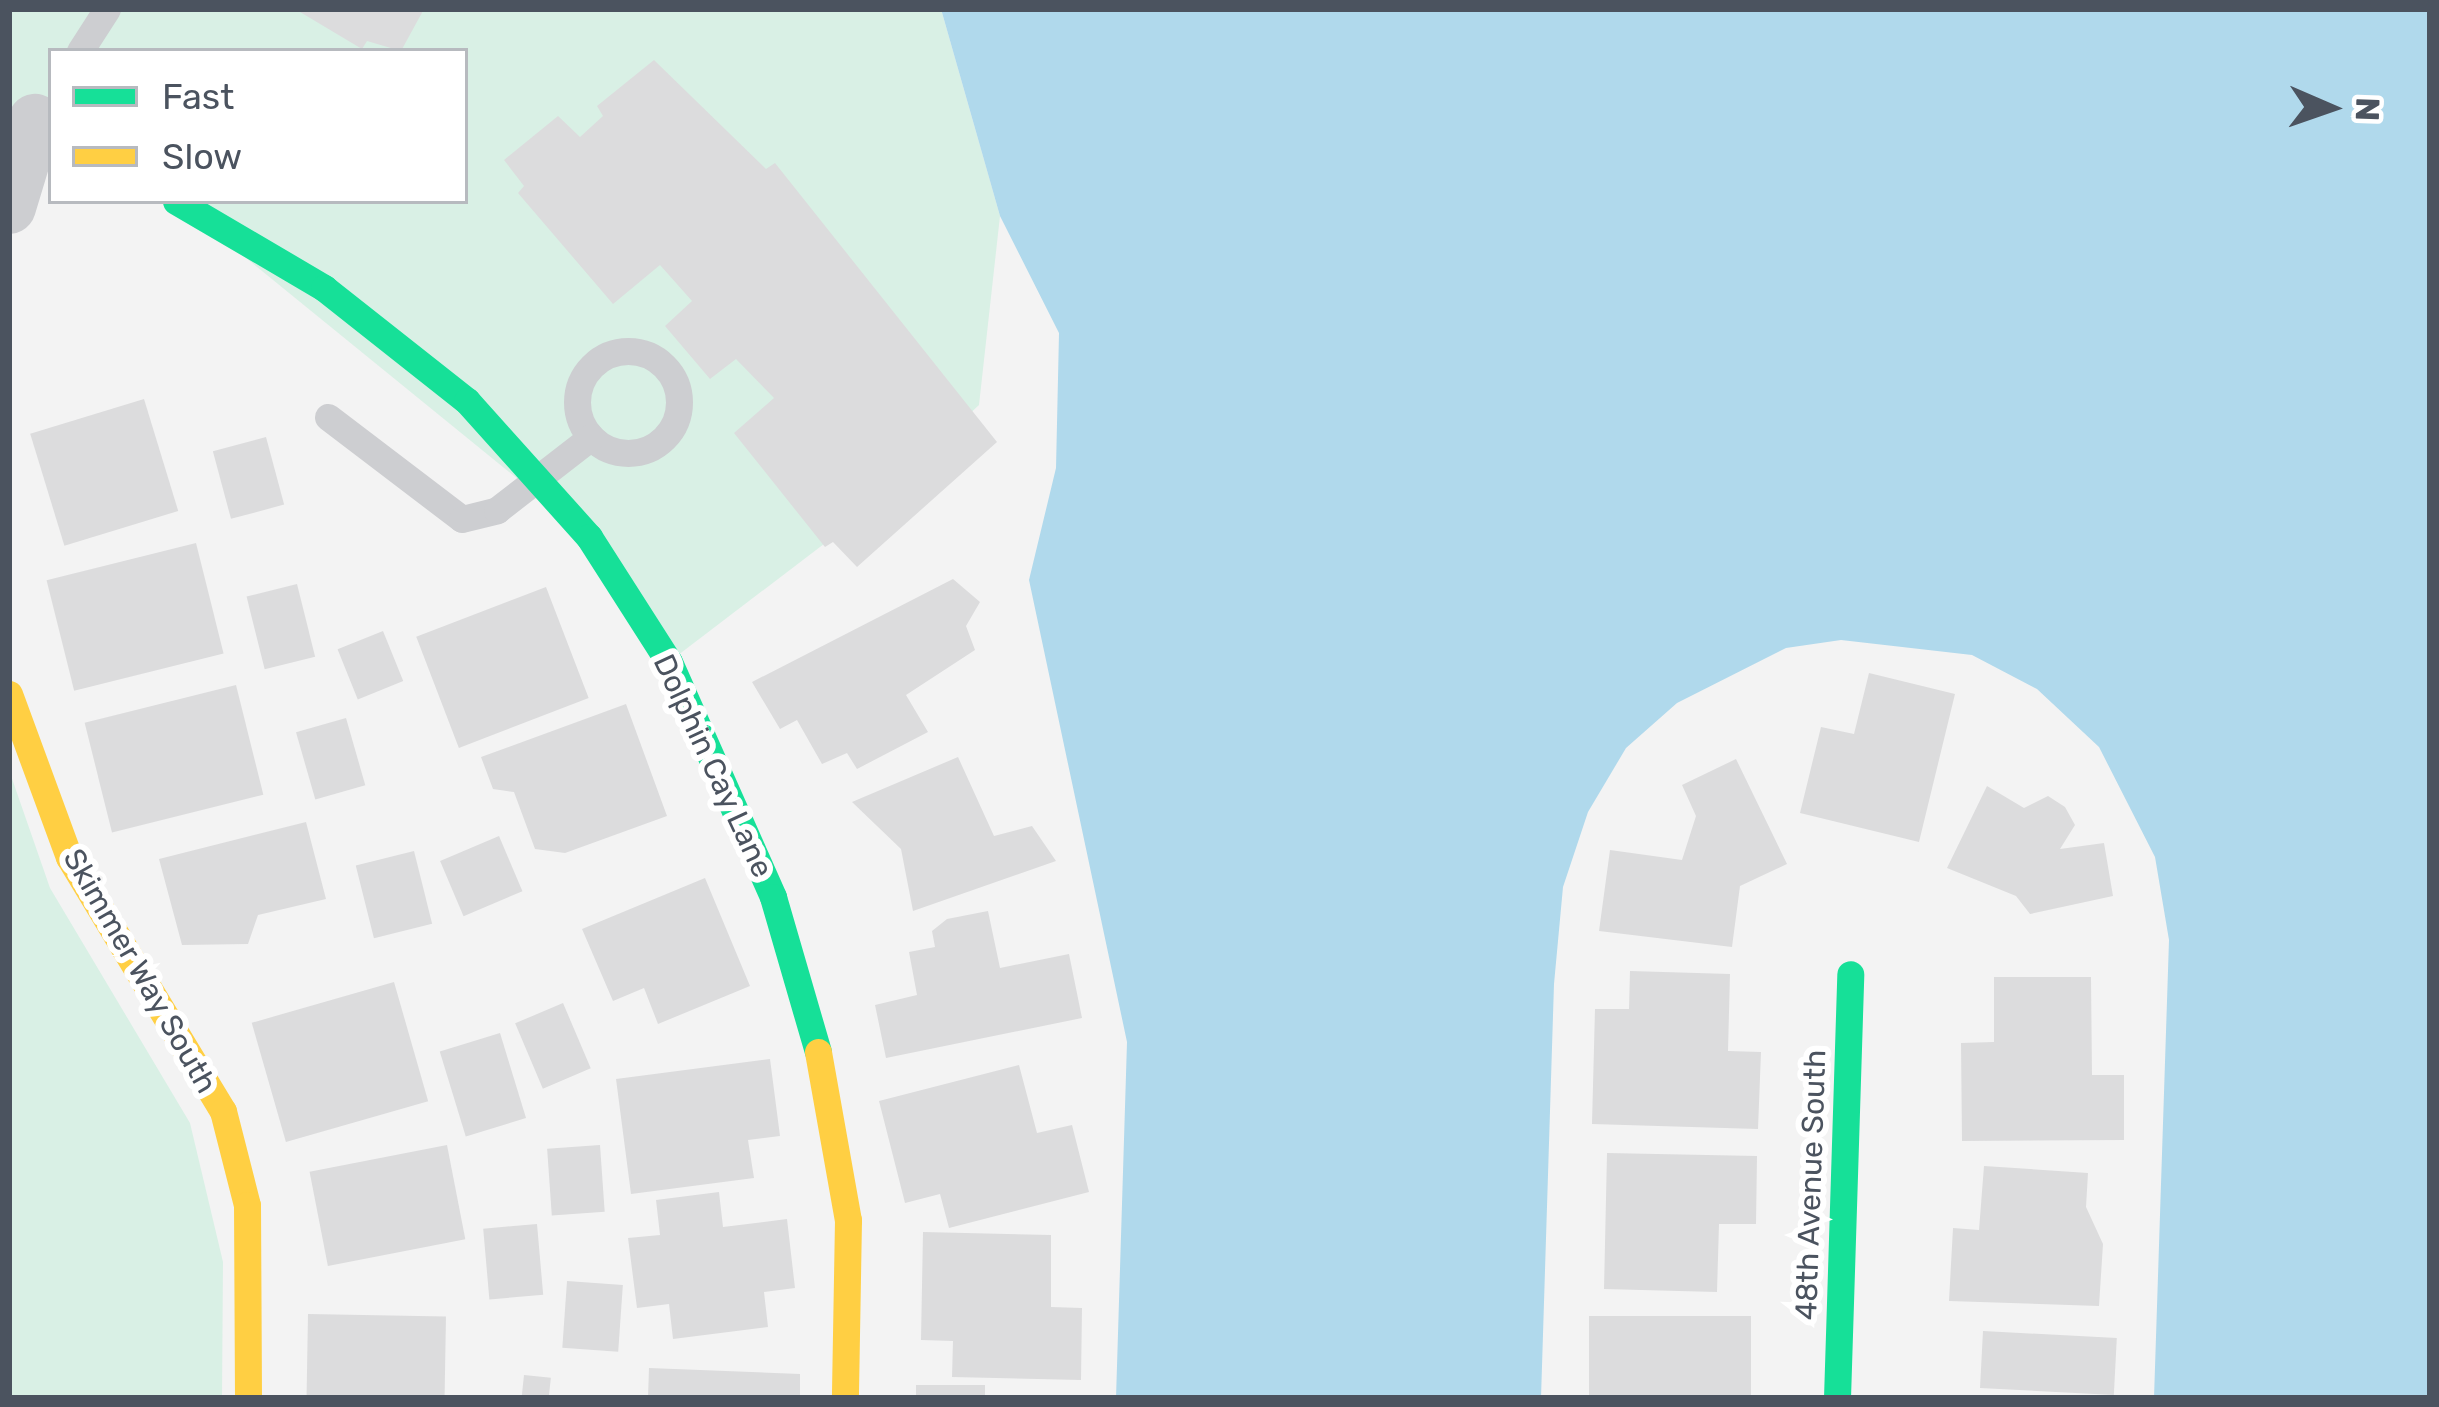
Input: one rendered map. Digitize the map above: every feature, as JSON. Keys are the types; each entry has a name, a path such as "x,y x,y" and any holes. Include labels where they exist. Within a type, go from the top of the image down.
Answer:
{"street":[{"path":"9,208 37,114"},
{"name":"Dolphin Cay Lane","path":"181,204 398,341 540,482 669,662 773,897 827,1083 848,1220 844,1398"},
{"name":"Skimmer Way South","path":"9,694 69,857 223,1111 247,1205 248,1398"},
{"name":"48th Avenue South","path":"1838,1398 1850,974"}],"lane":[{"path":"82,48 106,9"},
{"path":"328,417 461,519 540,482 591,437"}],"green space":[{"path":"9,9 941,9 1000,216 979,405 858,518 669,662 589,537 180,204 468,204 468,48 48,48 48,128 9,109"},
{"path":"9,770 50,888 190,1123 223,1262 222,1398 9,1398"}],"water":[{"path":"941,9 2430,9 2430,1398 2154,1398 2169,940 2155,857 2099,747 2037,689 1972,655 1841,640 1786,648 1677,703 1626,748 1588,812 1563,887 1554,984 1541,1398 1116,1398 1127,1042 1029,580 1056,468 1059,333 1000,216"}],"building":[{"path":"295,9 424,9 403,48 367,41 360,48"},
{"path":"654,60 766,169 775,163 997,442 857,567 833,542 825,547 734,433 774,398 736,359 710,379 665,326 692,301 660,265 613,304 518,193 524,186 504,160 558,116 580,137 603,116 597,106"},
{"path":"144,399 178,511 64,546 30,434"},
{"path":"266,437 284,505 231,519 213,451"},
{"path":"196,543 224,654 74,691 47,580"},
{"path":"953,579 980,602 966,626 975,650 906,695 928,732 857,769 847,753 822,764 797,720 780,729 752,682"},
{"path":"297,584 315,657 265,669 247,597"},
{"path":"546,587 589,698 459,748 416,637"},
{"path":"383,631 403,681 358,699 338,649"},
{"path":"1869,673 1955,694 1919,842 1800,813 1821,727 1854,734"},
{"path":"236,685 263,795 112,832 85,723"},
{"path":"626,704 667,816 565,853 535,849 514,792 493,789 481,757"},
{"path":"346,718 365,785 315,800 296,732"},
{"path":"958,757 994,836 1032,826 1056,861 913,911 901,849 852,802"},
{"path":"1736,759 1787,864 1740,886 1732,947 1599,931 1610,850 1682,860 1696,816 1682,785"},
{"path":"1987,786 2024,808 2048,796 2065,807 2075,825 2060,849 2104,843 2113,896 2030,914 2016,896 1947,868"},
{"path":"306,822 326,899 258,915 248,944 182,945 159,859"},
{"path":"499,836 522,891 464,916 440,861"},
{"path":"414,851 432,924 374,938 356,866"},
{"path":"705,878 750,986 658,1024 644,988 613,1001 582,929"},
{"path":"988,911 1000,968 1069,954 1082,1018 886,1058 875,1005 917,995 909,952 935,947 932,931 947,919"},
{"path":"1630,971 1730,974 1728,1051 1761,1052 1758,1129 1592,1124 1595,1009 1629,1009"},
{"path":"1994,977 2091,977 2092,1075 2124,1075 2124,1140 1962,1141 1961,1043 1994,1042"},
{"path":"394,982 428,1101 286,1142 252,1023"},
{"path":"563,1003 591,1068 543,1089 515,1023"},
{"path":"500,1033 526,1118 466,1137 440,1051"},
{"path":"770,1059 780,1136 748,1140 754,1178 631,1194 616,1079"},
{"path":"1019,1065 1037,1133 1072,1125 1089,1192 949,1228 940,1194 905,1203 879,1101"},
{"path":"447,1145 465,1239 328,1266 310,1172"},
{"path":"600,1145 605,1212 552,1216 547,1149"},
{"path":"1607,1153 1757,1156 1756,1224 1719,1224 1717,1292 1604,1289"},
{"path":"1984,1166 2088,1173 2086,1207 2103,1244 2099,1306 1949,1301 1953,1228 1979,1230"},
{"path":"719,1192 723,1227 787,1219 795,1288 764,1292 768,1327 673,1339 669,1304 637,1308 628,1238 660,1235 656,1200"},
{"path":"537,1224 543,1295 489,1299 483,1229"},
{"path":"923,1232 1051,1235 1051,1307 1082,1308 1081,1380 952,1377 953,1341 921,1340"},
{"path":"567,1281 623,1285 618,1352 562,1348"},
{"path":"308,1314 446,1316 445,1398 307,1398"},
{"path":"1589,1316 1751,1316 1751,1398 1589,1398"},
{"path":"1983,1331 2117,1338 2114,1395 1980,1388"},
{"path":"649,1368 800,1374 800,1398 648,1398"},
{"path":"524,1375 551,1378 549,1398 522,1398"},
{"path":"916,1385 985,1385 985,1398 916,1398"}],"traffic: fast":[{"path":"181,204 324,288 467,401 589,537 669,662 773,897 818,1052"},
{"path":"1837,1398 1850,974"}],"traffic: slow":[{"path":"9,694 69,857 223,1111 247,1205 248,1398"},
{"path":"818,1052 848,1220 845,1398"}]}
